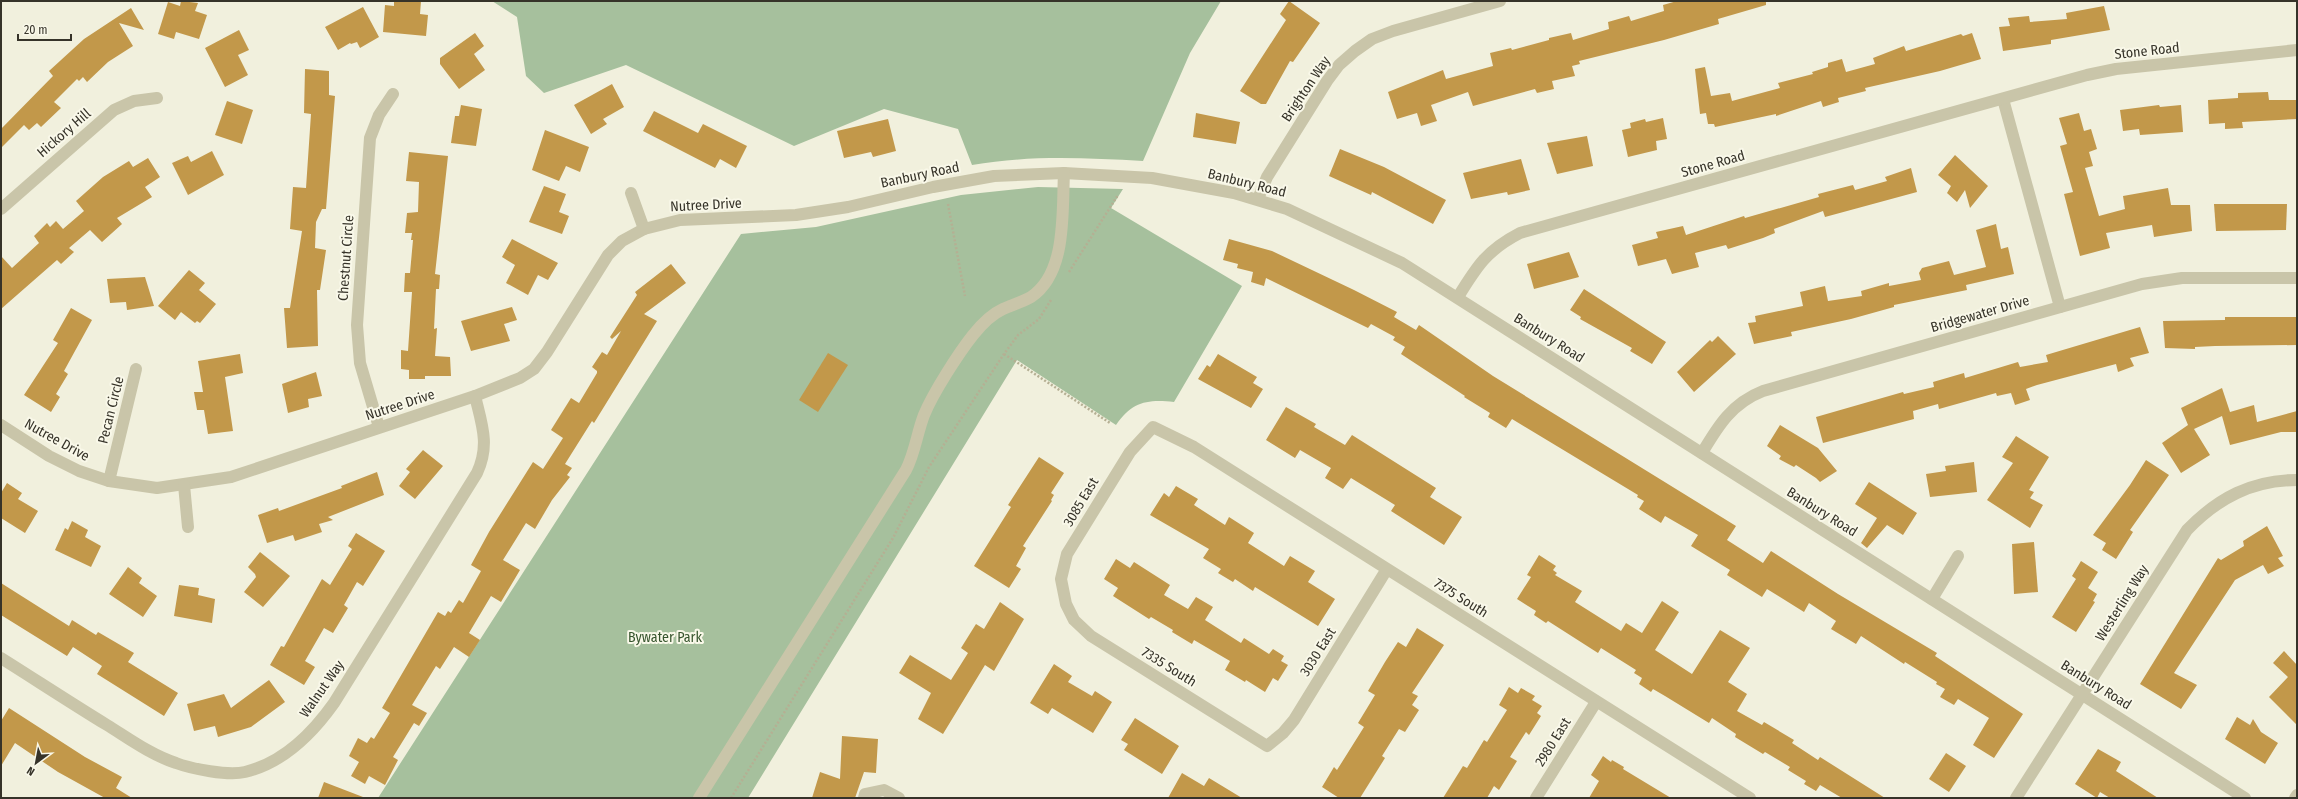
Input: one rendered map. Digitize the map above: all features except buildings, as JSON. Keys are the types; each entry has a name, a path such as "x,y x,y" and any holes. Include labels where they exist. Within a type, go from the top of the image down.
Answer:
{"street":[{"name":"Brighton Way","path":"1258,199 1267,177 1327,81 1340,64 1354,50 1372,39 1393,31 1484,3 1500,1"},
{"name":"Stone Road","path":"1458,297 1483,259 1499,244 1520,233 2087,75 2116,69 2297,50"},
{"name":"Chestnut Circle","path":"379,427 360,362 357,325 370,138 379,115 394,94"},
{"name":"Hickory Hill","path":"1,209 114,110 134,101 157,98"},
{"path":"2003,99 2060,307"},
{"name":"Banbury Road","path":"752,218 796,215 848,207 933,187 994,176 1064,173 1152,178 1258,199 1288,209 1342,233 1402,263 1458,297 2245,798"},
{"path":"699,798 906,470 912,459 924,416 930,401 973,335 1001,310 1030,298 1044,286 1054,271 1058,252 1064,173"},
{"path":"631,193 644,229"},
{"name":"Nutree Drive","path":"1,425 73,468 108,481 157,488 230,477 475,396 520,378 534,369 608,255 622,241 644,229 680,220 752,218"},
{"name":"Bridgewater Drive","path":"1702,453 1724,417 1749,397 2060,307 2162,280 2297,278"},
{"name":"Pecan Circle","path":"108,481 136,369"},
{"name":"Walnut Way","path":"1,658 143,747 174,763 205,771 244,772 272,762 293,748 316,727 334,703 477,473 485,449 484,432 475,396"},
{"name":"7375 South","path":"1153,427 1194,446 1596,702 1750,798"},
{"name":"3085 East","path":"1066,604 1061,579 1067,554 1130,452 1153,427"},
{"name":"Westerling Way","path":"2016,798 2176,544 2203,513 2221,500 2241,490 2262,483 2297,480"},
{"path":"184,485 188,527"},
{"path":"1932,599 1958,556"},
{"name":"3030 East","path":"1267,746 1283,733 1294,720 1387,569"},
{"name":"7335 South","path":"1066,604 1074,620 1091,636 1267,746"},
{"name":"2980 East","path":"1536,798 1596,702"},
{"path":"864,798 865,794 884,790 899,798"}],"path":[{"path":"1068,273 1118,195"},
{"path":"948,204 965,296"},
{"path":"731,798 893,538 929,467 1004,354 1018,335 1039,319 1052,299"},
{"path":"1004,354 1110,422"}],"green space":[{"path":"492,1 1221,1 1190,53 1143,161 1057,158 1015,160 972,165 958,129 884,109 794,146 626,65 544,93 526,76 517,17"},
{"name":"Bywater Park","path":"1038,187 1123,189 1111,208 1242,286 1174,402 1156,401 1141,404 1128,411 1116,425 1017,360 748,798 378,798 741,234 816,227 961,195"}]}
